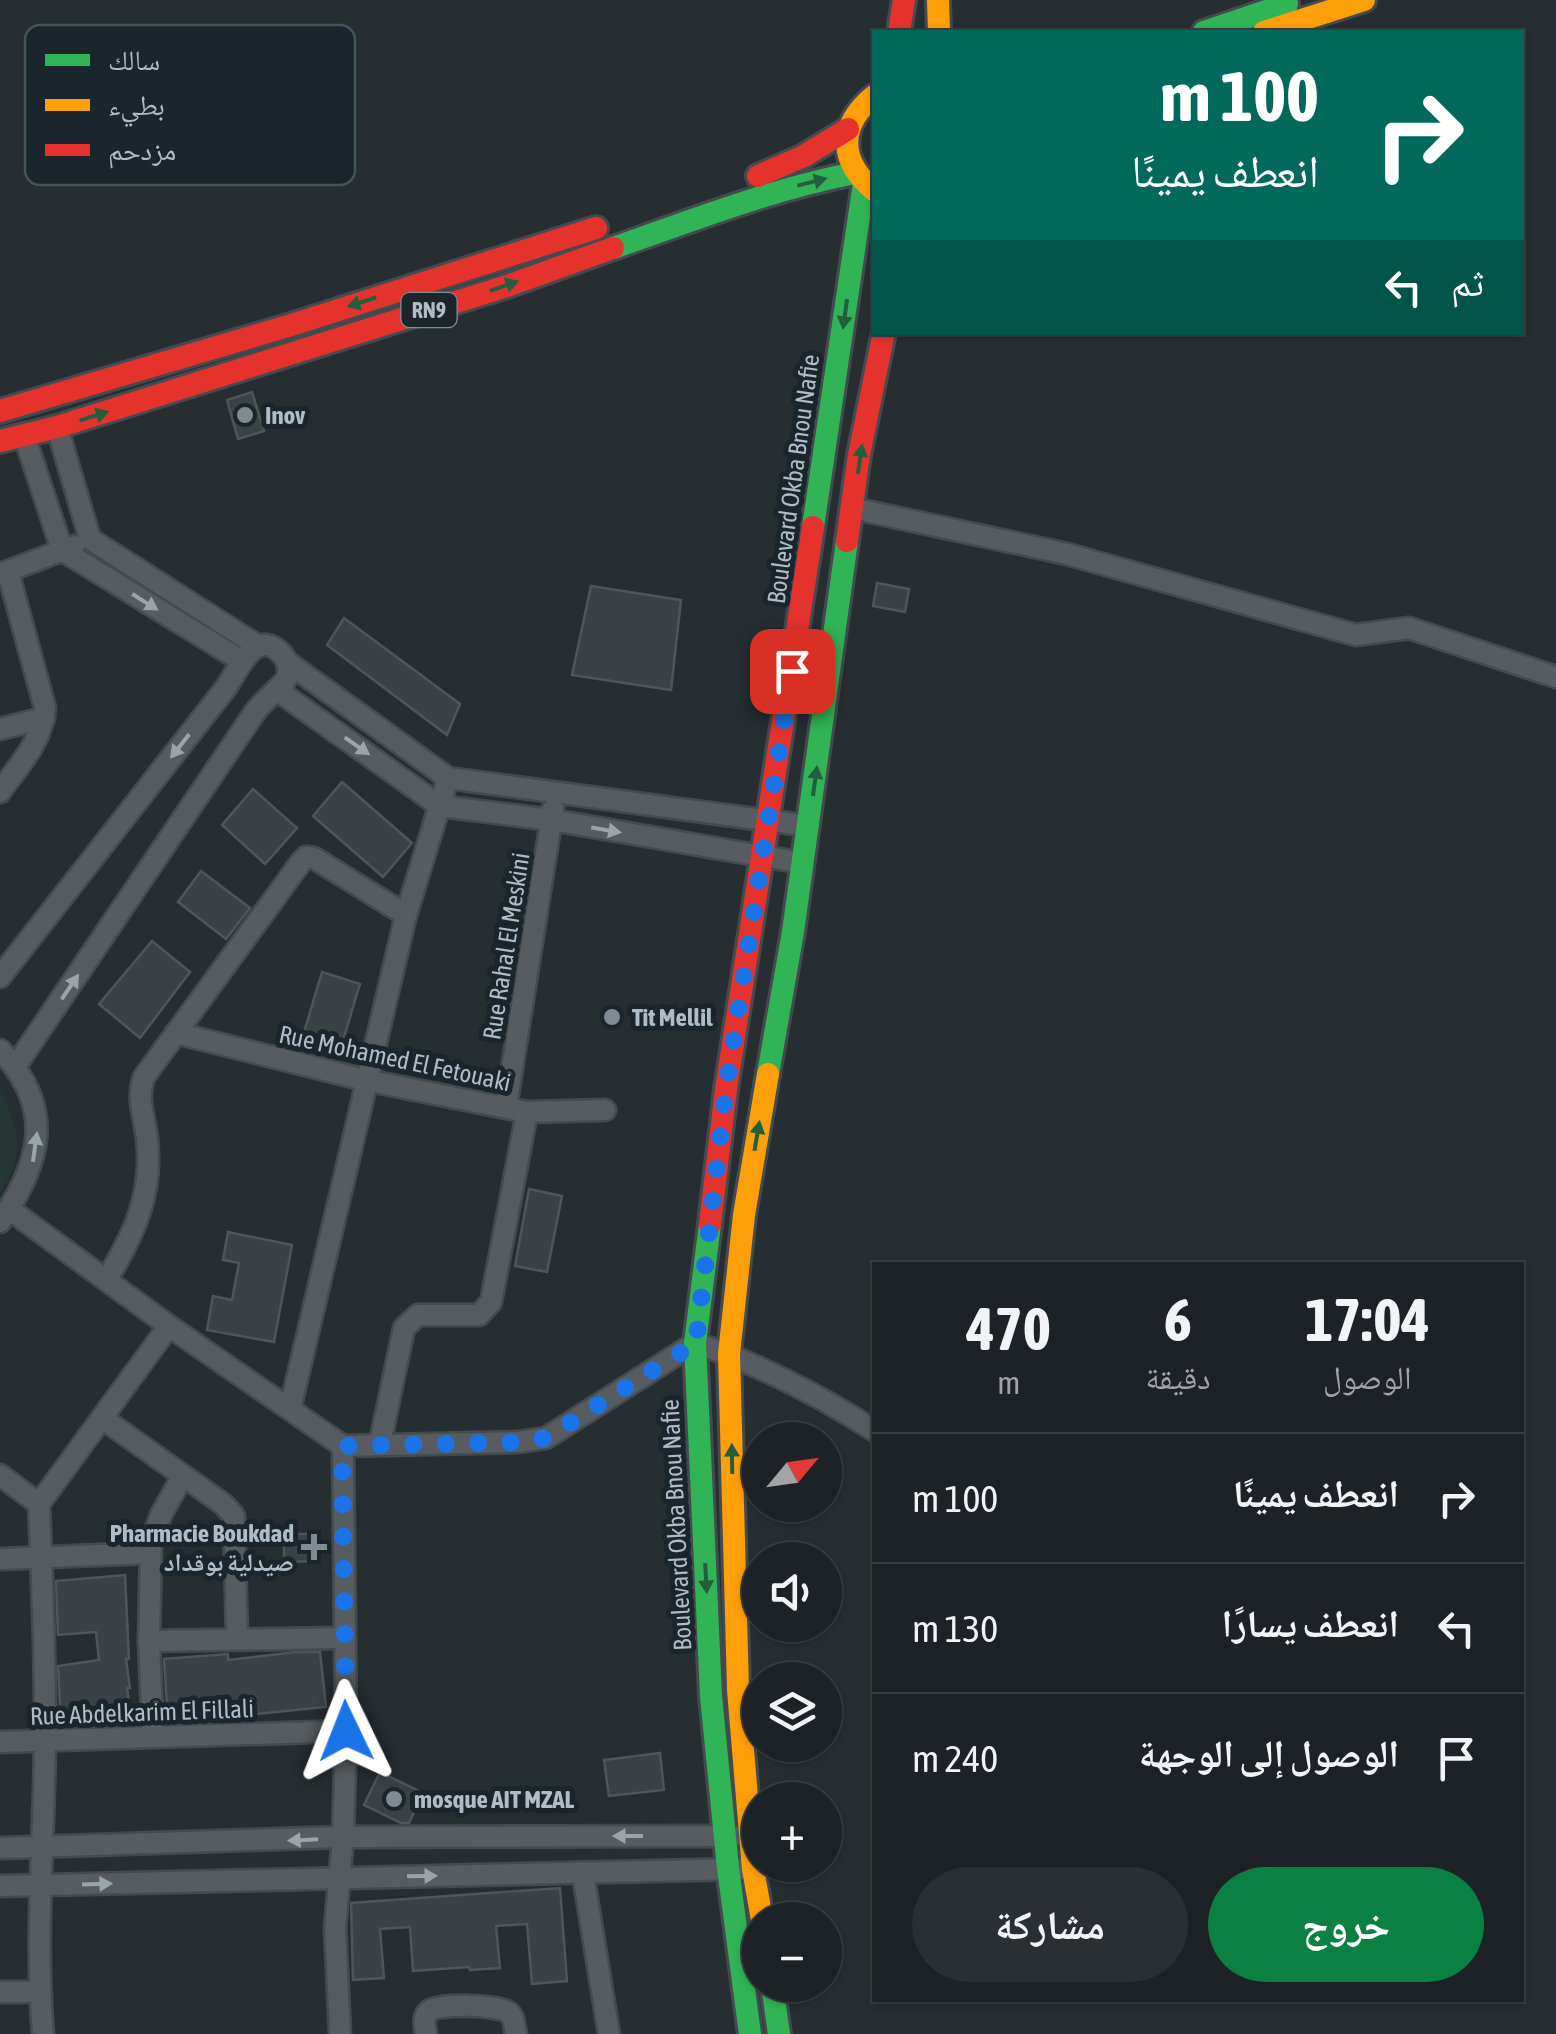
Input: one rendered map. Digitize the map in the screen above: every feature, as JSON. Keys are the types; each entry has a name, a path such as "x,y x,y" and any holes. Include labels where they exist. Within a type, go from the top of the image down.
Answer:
{"main road":[{"path":"899,30 904,0"},
{"path":"938,0 939,30"},
{"path":"1210,30 1299,0"},
{"path":"1270,30 1364,0"},
{"name":"RN9","path":"0,411 288,326 774,171 848,129 857,111 872,98"},
{"name":"Boulevard Okba Bnou Nafie","path":"750,2034 711,1696 696,1343 726,1088 865,183 848,157 848,129"},
{"name":"RN9","path":"0,441 57,427 504,287 813,181 865,183"},
{"path":"746,1782 738,1690 729,1354 744,1215 809,826 859,456 883,335"},
{"path":"775,2002 780,2034"}],"street":[{"path":"57,427 90,539 258,646 275,648 287,662 448,778 809,826"},
{"path":"24,435 62,550 241,665"},
{"path":"852,508 1067,554 1356,635 1398,628 1426,632 1556,677"},
{"path":"0,792 35,744 44,718 44,698 4,573 90,539"},
{"path":"0,976 249,650 258,646"},
{"path":"15,1067 272,692 287,677 287,662"},
{"path":"241,665 242,680 250,690 272,692 440,806 552,820 803,863"},
{"path":"0,729 44,718"},
{"path":"290,1409 406,916 448,778"},
{"name":"Rue Rahal El Meskini","path":"380,1443 404,1328 426,1314 479,1314 491,1302 556,792"},
{"path":"108,1278 136,1230 147,1191 148,1140 140,1102 141,1084 306,858 314,858 406,916"},
{"name":"Rue Mohamed El Fetouaki","path":"176,1033 365,1080 516,1109 605,1110"},
{"path":"0,1050 15,1067 33,1105 37,1142 25,1185 5,1216 108,1278 168,1326 342,1446 546,1438 696,1343 789,1382 872,1428"},
{"path":"42,2034 40,1847 45,1742 40,1504 168,1326"},
{"path":"102,1418 223,1504 234,1516 238,1639"},
{"path":"340,2034 334,1928 344,1837 346,1731 342,1446"},
{"path":"0,1475 40,1504"},
{"path":"154,1736 150,1554 161,1515 182,1477"},
{"path":"0,1559 150,1554"},
{"path":"149,1641 344,1638"},
{"name":"Rue Abdelkarim El Fillali","path":"0,1742 346,1731"},
{"path":"0,1848 344,1837 742,1836"},
{"path":"0,1886 742,1869"},
{"path":"583,1874 610,2034"},
{"path":"0,1992 39,1992"},
{"path":"426,2034 426,2015 442,2007 507,2010 516,2034"}],"green space":[{"path":"0,1090 15,1129 17,1153 0,1191"}],"building":[{"name":"Inov","path":"252,392 264,431 238,439 227,400"},
{"path":"877,583 909,589 905,612 873,606"},
{"path":"591,586 681,600 671,690 572,675"},
{"path":"344,618 460,704 447,735 327,645"},
{"path":"342,782 412,843 383,877 313,816"},
{"path":"253,789 297,828 265,864 222,825"},
{"path":"201,871 250,908 226,939 178,902"},
{"path":"152,941 190,972 140,1038 99,1004"},
{"path":"322,972 360,984 342,1044 304,1032"},
{"path":"529,1189 562,1196 547,1272 515,1266"},
{"path":"228,1232 292,1245 274,1342 207,1330 213,1296 232,1300 239,1263 223,1260"},
{"path":"284,1534 319,1534 319,1561 284,1562"},
{"path":"125,1575 131,1715 61,1724 58,1666 99,1660 96,1632 58,1635 56,1581"},
{"path":"320,1652 326,1707 168,1723 164,1659 228,1654 228,1660"},
{"path":"660,1753 664,1790 609,1796 604,1760"},
{"name":"mosque AIT MZAL","path":"380,1772 423,1793 409,1823 364,1805"},
{"path":"560,1888 567,1981 532,1984 527,1924 496,1926 500,1968 470,1970 469,1967 413,1971 410,1927 380,1929 384,1978 353,1980 351,1903"}],"traffic: fast":[{"path":"1210,30 1287,4"},
{"path":"613,248 763,196 855,173"},
{"path":"813,527 864,183"},
{"path":"768,1074 793,932 847,541"},
{"path":"710,1224 695,1343 711,1696 750,2034"},
{"path":"774,2002 779,2034"}],"traffic: slow":[{"path":"938,0 939,30"},
{"path":"1270,30 1364,0"},
{"path":"872,98 854,118 847,143 854,168 872,188"},
{"path":"759,1902 738,1690 729,1354 744,1215 768,1074"}],"traffic: jam":[{"path":"899,30 904,0"},
{"path":"758,176 804,156 848,129"},
{"path":"0,411 288,326 596,228"},
{"path":"0,441 57,427 504,287 613,248"},
{"path":"847,541 859,455 883,335"},
{"path":"710,1224 726,1089 813,527"}],"place":[{"name":"Inov","path":"245,415"},
{"name":"Tit Mellil","path":"612,1017"},
{"name":"Pharmacie Boukdad صيدلية بوقداد","path":"314,1547"},
{"name":"mosque AIT MZAL","path":"394,1799"}],"route":[{"path":"346,1731 342,1446 546,1438 696,1343 726,1088 792,671"}]}
